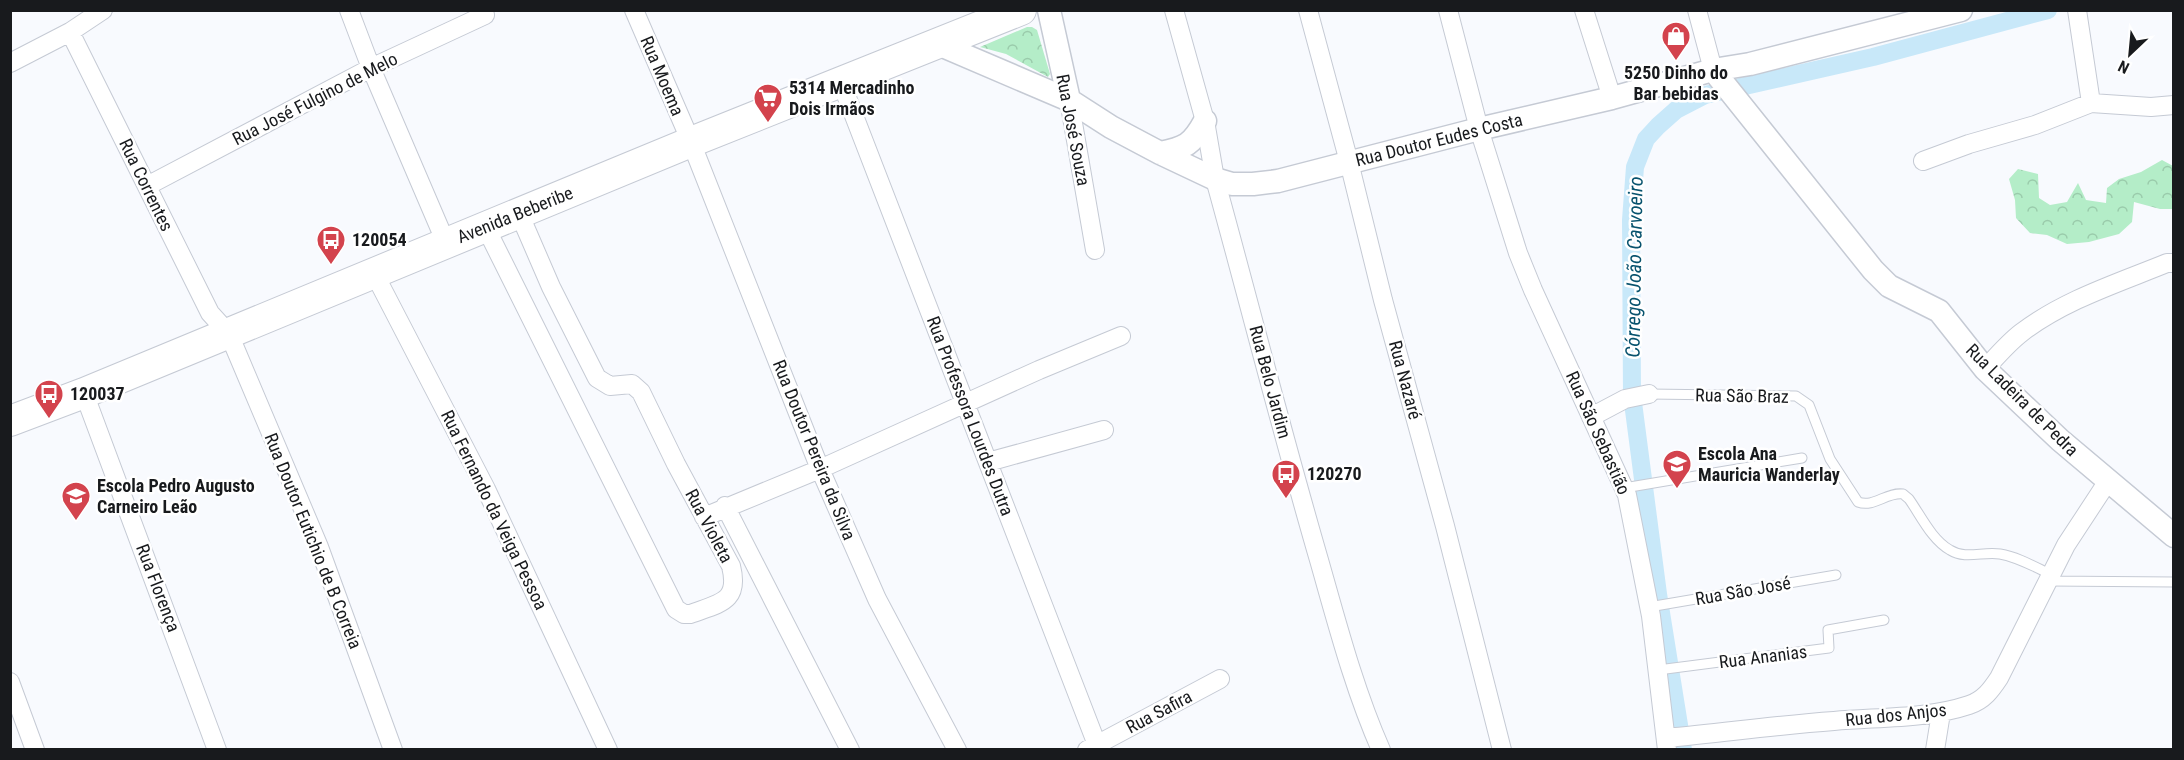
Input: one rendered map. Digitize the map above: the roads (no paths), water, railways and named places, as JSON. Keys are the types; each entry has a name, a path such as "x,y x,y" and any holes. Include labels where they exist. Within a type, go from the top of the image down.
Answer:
{"main road":[{"path":"932,47 957,21 964,10"},
{"name":"Avenida Beberibe","path":"10,421 229,334 691,142 1021,10"}],"street":[{"path":"13,57 70,32 103,10"},
{"path":"349,10 371,68 446,243"},
{"name":"Rua Moema","path":"634,10 691,142"},
{"name":"Rua José Souza","path":"1049,10 1069,100 1095,250"},
{"name":"Rua Belo Jardim","path":"1174,10 1205,121 1215,179 1309,526 1340,632 1372,730 1381,750"},
{"name":"Rua Nazaré","path":"1308,10 1502,750"},
{"name":"Rua São Sebastião","path":"1448,10 1479,129 1518,253 1624,488 1632,513 1658,670 1676,740"},
{"path":"1584,10 1612,98"},
{"path":"1697,10 1717,75"},
{"name":"Rua Doutor Eudes Costa","path":"932,47 1069,100 1111,127 1215,179 1232,184 1253,184 1278,180 1479,129 1717,75 1937,14 1961,10"},
{"path":"2078,14 2091,104"},
{"name":"Rua José Fulgino de Melo","path":"147,186 371,68 485,15"},
{"name":"Rua Correntes","path":"70,32 210,313 229,334"},
{"name":"Rua Ladeira de Pedra","path":"1717,75 1872,270 1889,286 1939,311 1985,369 2060,440 2174,536"},
{"name":"Rua Professora Lourdes Dutra","path":"841,82 988,462 1094,748"},
{"path":"1923,161 2091,104 2151,107 2174,105"},
{"path":"1160,153 1183,148 1190,144 1205,121"},
{"name":"Rua Doutor Pereira da Silva","path":"691,142 820,469 877,599 957,750"},
{"name":"Rua Violeta","path":"486,228 676,609 684,614 690,614 730,596 734,589 734,580 715,511 641,392 632,384 610,386 597,378 551,287 519,213"},
{"path":"1985,369 2020,333 2041,319 2083,297 2167,263 2174,263"},
{"name":"Rua Fernando da Veiga Pessoa","path":"374,273 486,489 608,750"},
{"name":"Rua Doutor Eutichio de B Correia","path":"229,334 319,547 393,750"},
{"name":"Rua Violeta","path":"715,511 820,469 1120,336"},
{"name":"Rua Florença","path":"84,393 217,750"},
{"name":"Rua São Braz","path":"1592,417 1625,399 1649,394"},
{"path":"988,462 1104,430"},
{"name":"Rua dos Anjos","path":"1676,740 1941,712 1971,704 1989,693 1999,678 2066,545 2108,481"},
{"path":"715,511 850,750"},
{"name":"Rua Safira","path":"1094,748 1220,679"},
{"path":"10,682 35,750"},
{"path":"1935,750 1941,712"}],"lane":[{"name":"Rua São Braz","path":"1649,394 1796,396 1809,405 1830,459 1858,502 1871,504 1888,496 1903,494 1940,543 1951,551 1969,556 1998,553 2016,558 2050,578 2174,582"},
{"path":"1624,488 1802,458"},
{"name":"Rua São José","path":"1649,607 1836,575"},
{"name":"Rua Ananias","path":"1658,670 1829,648 1828,630 1884,620"}],"waterway":[{"name":"Córrego João Carvoeiro","path":"1683,750 1658,594 1632,395 1631,220 1635,167 1646,139 1676,110 1705,95 1873,57 2048,10"}],"place":[{"name":"5250 Dinho do Bar bebidas","path":"1676,62"},
{"name":"5314 Mercadinho Dois Irmãos","path":"768,124"},
{"name":"120054","path":"331,266"},
{"name":"120037","path":"49,420"},
{"name":"Escola Ana Mauricia Wanderlay","path":"1677,490"},
{"name":"120270","path":"1286,500"},
{"name":"Escola Pedro Augusto Carneiro Leão","path":"76,522"}]}
